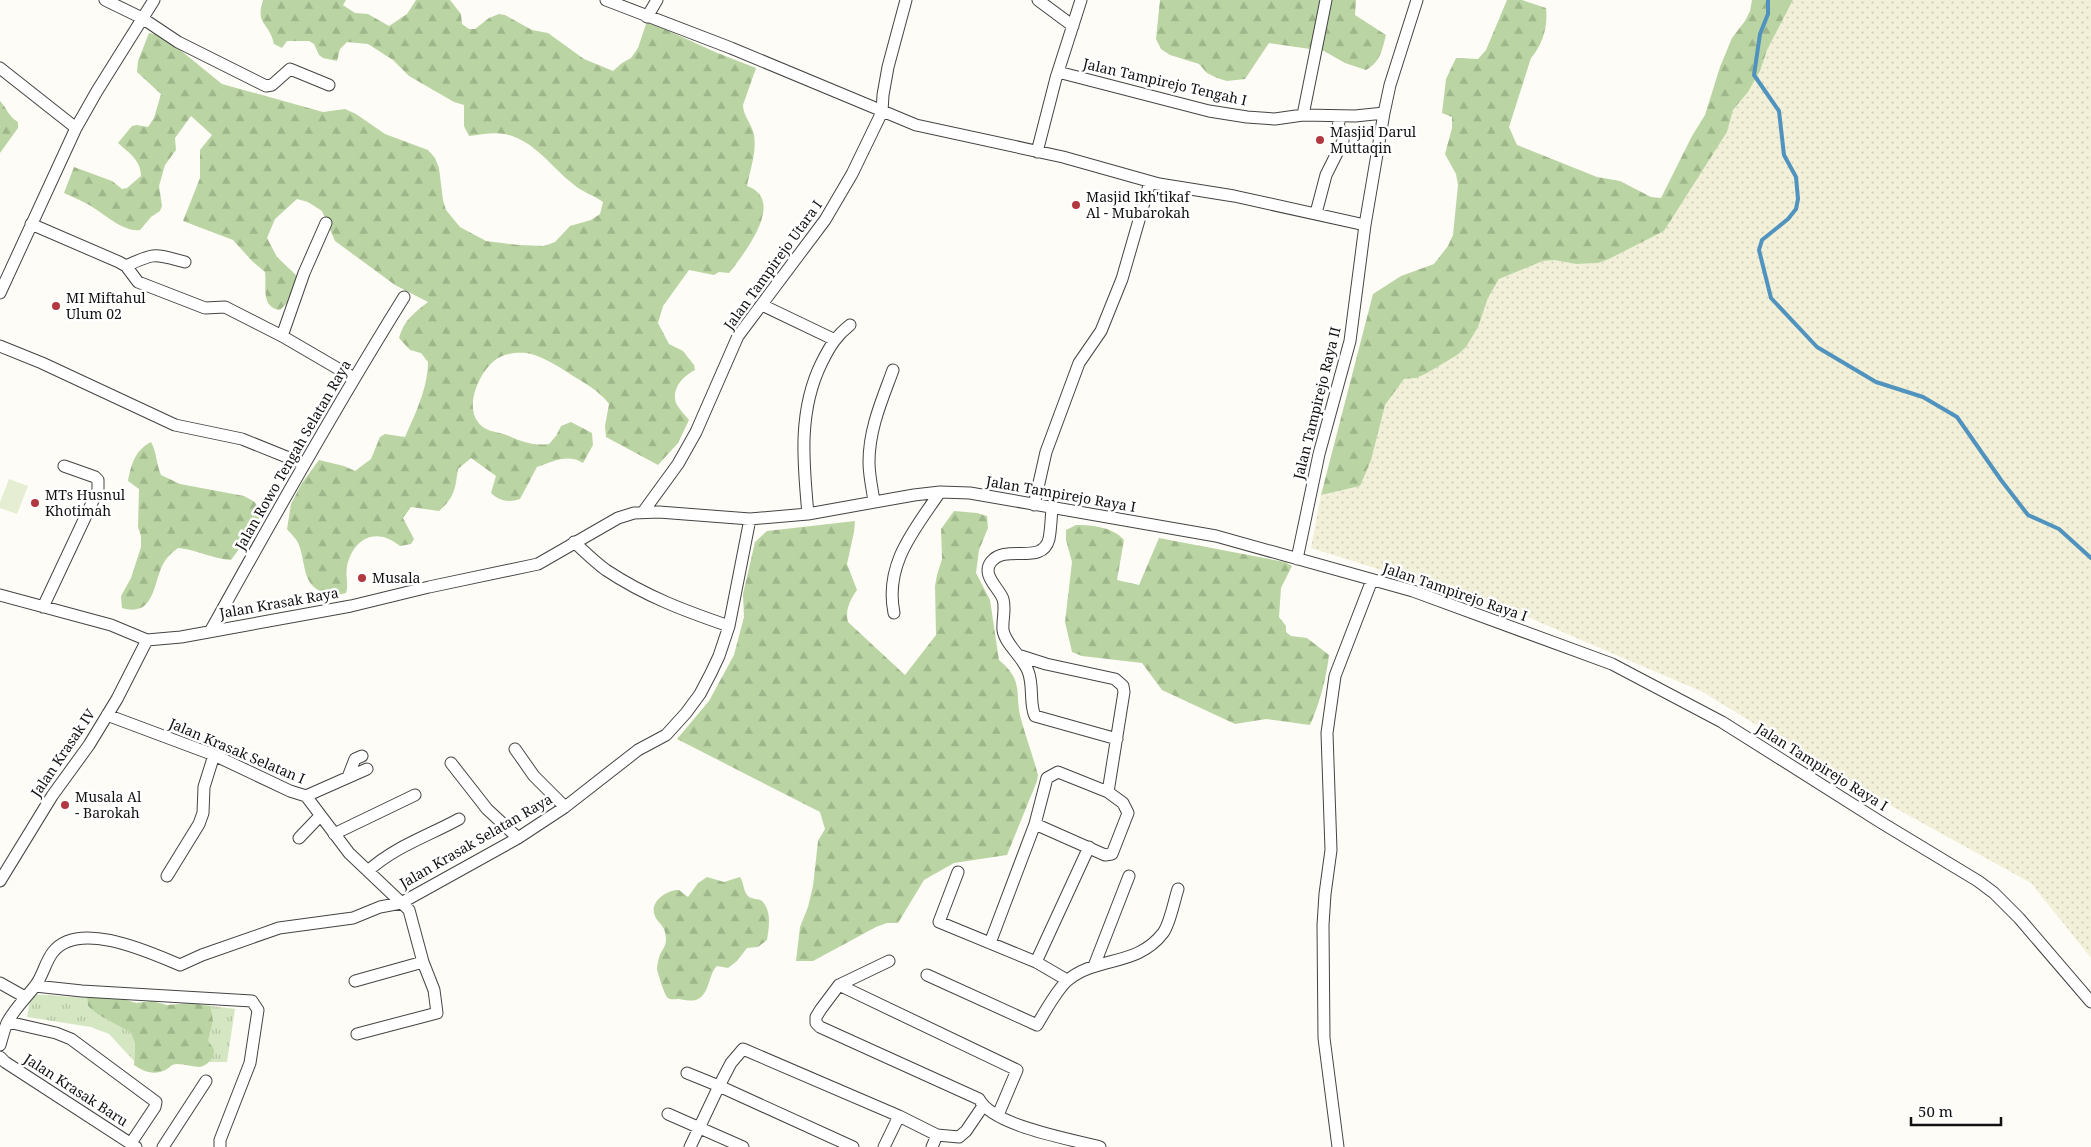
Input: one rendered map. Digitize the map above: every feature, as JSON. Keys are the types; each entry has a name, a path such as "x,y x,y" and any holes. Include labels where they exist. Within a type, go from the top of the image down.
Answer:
{"street":[{"path":"105,0 142,18 178,42 266,86 272,85 290,68 329,85"},
{"path":"0,293 5,270 31,224 76,128 154,0"},
{"path":"606,0 926,128 1064,158 1150,182 1234,196 1365,225"},
{"path":"647,17 657,0"},
{"path":"882,112 883,95 890,59 906,0"},
{"path":"1038,0 1072,26"},
{"path":"1037,152 1058,72 1080,0"},
{"path":"1303,116 1326,0"},
{"name":"Jalan Tampirejo Raya II","path":"1297,559 1319,454 1350,341 1365,225 1390,85 1417,0"},
{"path":"0,68 76,128"},
{"name":"Jalan Tampirejo Tengah I","path":"1058,72 1209,111 1247,118 1275,119 1384,113"},
{"name":"Jalan Tampirejo Utara I","path":"643,512 678,464 696,432 738,336 825,220 852,174 882,112"},
{"path":"1316,213 1326,175 1343,141 1343,134 1338,127 1340,116"},
{"path":"1034,504 1046,452 1079,363 1101,331 1122,280 1150,182"},
{"path":"282,336 304,273 326,223"},
{"path":"31,224 126,266 138,282 205,308 226,307 282,336 354,378"},
{"path":"126,266 149,255 184,262"},
{"name":"Jalan Rowo Tengah Selatan Raya","path":"211,630 304,464 404,297"},
{"path":"762,305 833,340"},
{"path":"808,514 803,461 805,417 817,373 833,340 850,325"},
{"path":"0,346 42,363 175,425 242,439 304,464"},
{"path":"874,501 870,469 871,441 876,418 893,370"},
{"path":"43,607 98,490 98,480 95,477 64,466"},
{"path":"894,613 891,599 894,571 913,530 940,492"},
{"name":"Jalan Tampirejo Raya I","path":"643,512 750,519 808,514 874,501 940,492 970,493 1216,536 1413,591 1612,664 1722,722 1978,881 2019,918 2091,1002"},
{"path":"1052,508 1049,540 1045,548 1037,553 1005,553 997,556 989,564 988,574 1004,605 1003,630 1006,640 1021,656 1032,682 1032,711 1035,716 1117,739"},
{"name":"Jalan Krasak Raya","path":"0,595 111,625 147,640 181,637 211,630 351,606 538,564 618,518 643,512"},
{"name":"Jalan Krasak Selatan Raya","path":"25,997 35,986 54,951 65,943 76,939 98,939 137,947 180,966 202,955 278,928 353,918 380,907 401,903 518,838 565,807 638,750 666,735 686,714 700,694 711,673 729,626 750,519"},
{"path":"574,542 604,569 642,592 681,610 729,626"},
{"path":"1338,1147 1324,1038 1324,894 1331,850 1327,733 1335,676 1372,580"},
{"name":"Jalan Krasak IV","path":"0,881 52,796 89,745 107,716 147,640"},
{"path":"1021,656 1119,682 1124,692 1108,792"},
{"name":"Jalan Krasak Selatan I","path":"107,716 214,755 290,791 306,796 349,854 409,910 423,962 434,990 436,1014 357,1034"},
{"path":"515,749 534,776 565,807"},
{"path":"167,876 199,824 203,813 204,788 214,755"},
{"path":"348,777 355,759 362,756"},
{"path":"452,763 487,810 518,838"},
{"path":"306,796 367,769"},
{"path":"990,943 1035,824 1047,778 1058,772 1108,792 1124,803 1128,813 1112,854 1105,854 1035,824"},
{"path":"334,834 415,795"},
{"path":"299,838 320,816"},
{"path":"368,871 382,858 459,819"},
{"path":"1036,962 1089,847"},
{"path":"958,872 939,922 1036,962 1067,980"},
{"path":"1094,966 1129,876"},
{"path":"927,975 1037,1025 1067,980 1094,966 1130,958 1149,947 1164,932 1178,889"},
{"path":"888,961 839,985 816,1017 816,1023 820,1027 979,1099 982,1106 1010,1123 1100,1147"},
{"path":"355,981 423,962"},
{"path":"0,983 25,997 8,1022 0,1045"},
{"path":"839,985 1017,1070 998,1115"},
{"path":"35,986 82,991 252,1001 258,1010 250,1064 220,1140 220,1147"},
{"path":"8,1022 56,1033 71,1039 156,1102 134,1145"},
{"path":"690,1147 731,1063 742,1049 899,1116 937,1135 959,1137 966,1131 982,1106"},
{"name":"Jalan Krasak Baru","path":"0,1057 134,1145"},
{"path":"687,1073 720,1086 853,1147"},
{"path":"163,1147 206,1081"},
{"path":"668,1114 743,1147"},
{"path":"884,1147 899,1116"},
{"path":"932,1147 937,1135"}],"shaded area":[{"path":"1793,0 2091,0 2091,958 2031,883 1859,788 1703,692 1497,604 1311,548 1321,495 1360,486 1385,405 1404,379 1416,378 1478,327 1488,298 1499,279 1543,261 1554,260 1576,264 1598,263 1664,231 1727,132 1733,110 1748,92 1760,71 1767,50"}],"green space":[{"path":"263,0 346,0 343,5 355,13 368,14 389,26 407,14 416,0 450,0 461,14 462,24 469,29 475,29 489,18 499,14 505,15 532,30 548,33 584,59 613,71 631,58 638,48 647,21 715,52 756,68 743,105 744,113 753,131 755,141 747,186 758,193 763,203 763,215 752,241 729,273 719,272 714,275 689,270 663,306 658,323 669,344 683,351 694,365 695,370 682,379 675,393 676,403 689,420 678,443 658,465 606,437 605,426 609,404 595,390 558,366 537,356 522,353 505,355 488,366 479,381 473,399 474,415 478,422 488,430 528,443 549,444 561,426 571,422 592,433 593,445 583,463 577,460 566,459 537,467 520,499 508,501 497,498 491,493 496,476 471,458 458,469 451,497 439,511 411,507 403,518 414,539 411,544 400,546 383,537 375,536 368,538 355,548 350,556 347,566 346,593 326,593 313,586 306,574 298,543 287,529 291,504 302,483 319,460 344,466 355,471 371,459 380,437 385,434 405,437 423,391 428,362 421,353 410,350 399,338 414,313 428,302 395,285 335,241 322,211 308,202 297,199 275,219 267,238 277,257 298,277 288,302 280,310 270,305 266,295 265,272 233,240 183,221 200,178 200,150 212,135 191,116 175,138 176,150 165,165 159,186 162,206 160,211 151,217 140,230 123,227 89,205 64,193 74,167 112,181 122,189 127,188 141,176 137,161 118,143 132,126 148,127 154,118 161,94 137,72 138,61 149,33 163,36 222,84 323,112 345,109 356,114 385,134 428,150 435,158 439,168 446,210 460,227 486,241 544,246 555,242 570,226 591,220 600,214 603,202 576,187 541,154 514,137 500,133 469,136 464,126 464,105 454,102 409,76 393,60 368,44 347,42 340,49 337,61 323,58 319,55 314,44 309,41 287,41 282,48 274,44 261,15"},
{"path":"1160,0 1356,0 1355,15 1386,35 1382,51 1377,60 1366,70 1345,63 1324,51 1269,43 1245,79 1227,81 1207,73 1199,64 1170,55 1161,49 1156,39"},
{"path":"1507,0 1522,0 1546,8 1544,35 1539,47 1531,58 1509,127 1517,145 1597,177 1620,181 1651,197 1661,198 1692,136 1705,115 1720,67 1732,38 1750,11 1752,0 1793,0 1767,50 1760,71 1748,92 1733,110 1727,132 1664,231 1598,263 1576,264 1554,260 1543,261 1499,279 1488,298 1478,327 1466,347 1457,355 1427,373 1416,378 1404,379 1385,405 1371,460 1360,486 1321,495 1373,294 1401,276 1434,264 1448,246 1453,235 1458,185 1456,174 1445,154 1452,128 1452,117 1442,113 1446,79 1456,58 1478,59 1486,50"},
{"path":"0,101 18,122 18,128 0,153"},
{"path":"151,442 161,475 180,484 244,496 255,502 260,512 258,523 231,560 185,549 178,548 175,550 162,566 154,591 146,604 132,610 122,608 121,596 131,578 141,547 141,536 138,527 139,489 128,481 132,464 137,454"},
{"path":"9,479 28,486 17,514 0,508 0,502"},
{"path":"954,511 987,516 988,528 979,550 976,573 990,600 999,660 1016,681 1019,710 1038,775 1037,781 1007,855 954,863 924,880 898,923 887,923 876,927 813,961 796,961 800,927 808,907 813,886 818,841 825,829 820,812 677,739 709,701 734,655 744,617 743,594 755,542 767,531 855,521 847,564 857,590 849,605 847,613 848,622 905,675 936,635 935,586 942,559 941,529"},
{"path":"1076,525 1102,528 1114,532 1124,540 1117,580 1139,585 1159,538 1285,562 1292,566 1281,588 1279,617 1286,626 1286,632 1291,636 1307,638 1329,655 1322,691 1310,725 1266,719 1235,724 1162,690 1142,663 1082,656 1072,652 1065,622 1072,562 1066,540 1066,530"},
{"path":"707,877 724,882 740,877 748,896 762,901 765,905 769,915 767,940 758,947 747,948 737,961 728,968 717,966 705,993 698,999 691,1001 670,999 665,994 657,970 665,945 666,934 655,917 655,904 670,891 679,890 688,897 698,883"},
{"path":"31,994 87,998 88,1006 97,1014 131,1033 135,1044 134,1061 109,1034 91,1027 27,1017"},
{"path":"97,995 136,1003 152,1001 167,1005 190,1003 211,1006 213,1021 208,1040 214,1050 212,1058 200,1067 175,1064 163,1071 154,1073 134,1065 135,1044 131,1033 97,1014 88,1006 87,998"},
{"path":"211,1006 235,1009 227,1062 208,1062 210,1060 207,1040 213,1021"}],"waterway":[{"path":"1768,0 1768,14 1760,34 1754,75 1779,111 1784,155 1796,177 1798,199 1796,209 1788,219 1762,240 1759,250 1771,298 1817,347 1876,382 1923,397 1957,417 2028,515 2059,529 2091,558"}],"place":[{"name":"Masjid Darul Muttaqin","path":"1320,140"},
{"name":"Masjid Ikh'tikaf Al - Mubarokah","path":"1076,205"},
{"name":"MI Miftahul Ulum 02","path":"56,306"},
{"name":"MTs Husnul Khotimah","path":"35,503"},
{"name":"Musala","path":"362,578"},
{"name":"Musala Al - Barokah","path":"65,805"}]}
